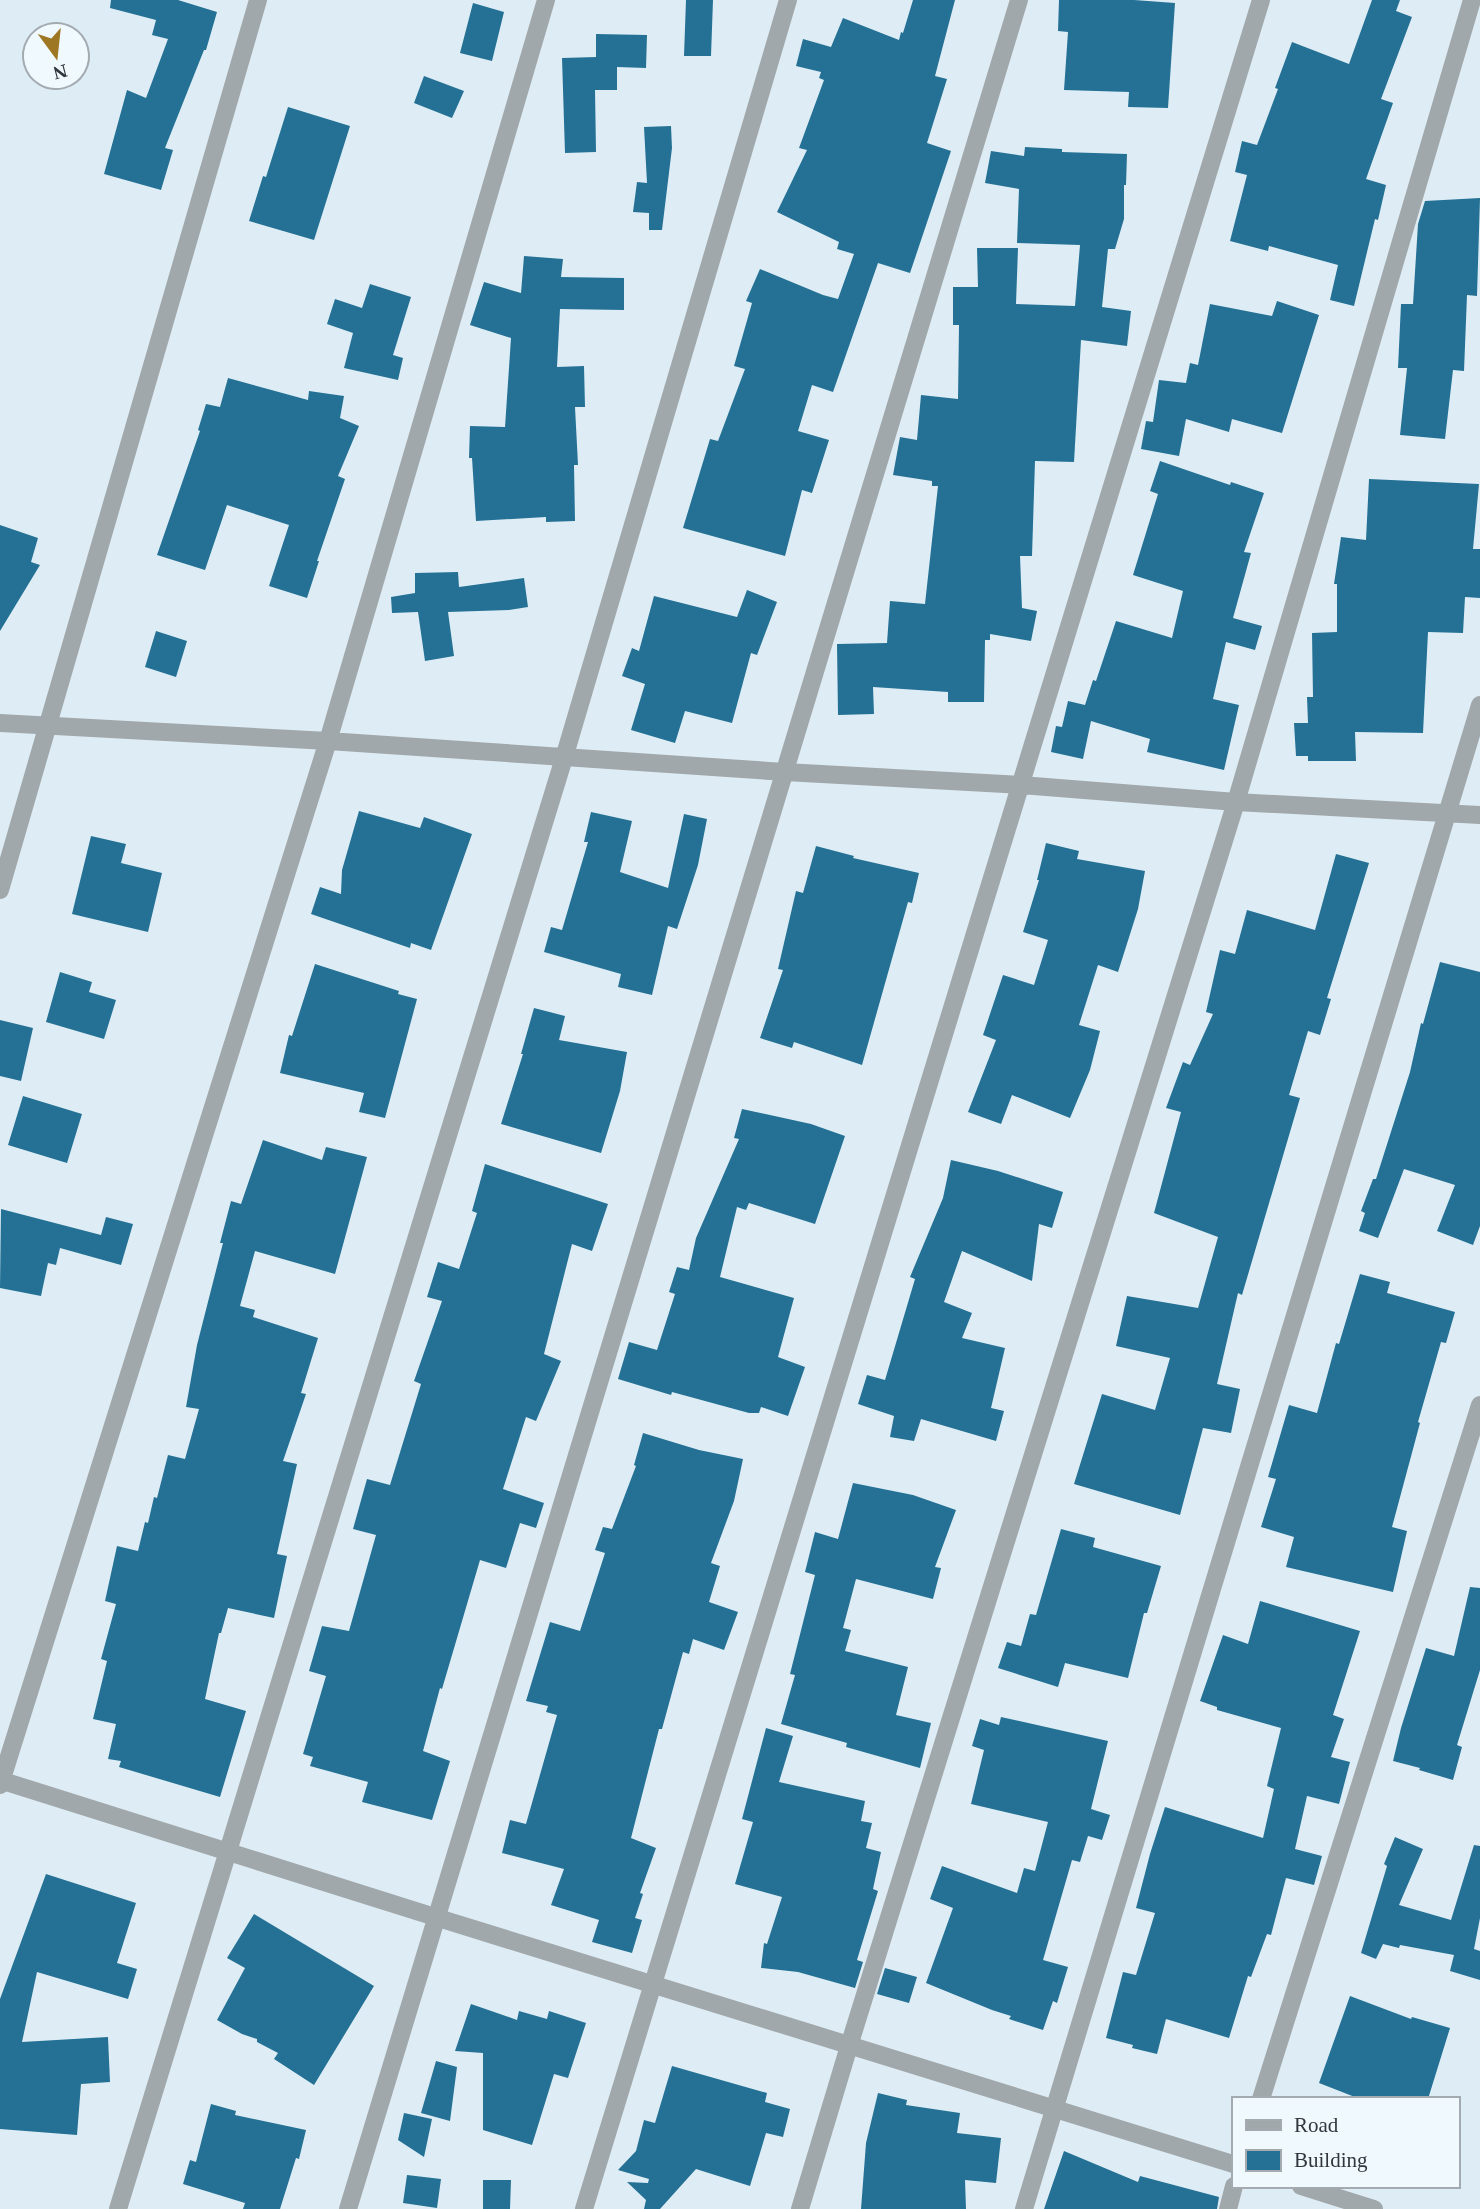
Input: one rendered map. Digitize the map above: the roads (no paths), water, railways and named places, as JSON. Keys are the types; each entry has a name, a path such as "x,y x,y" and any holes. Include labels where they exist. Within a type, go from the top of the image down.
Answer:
{"street":[{"path":"0,890 258,0"},
{"path":"545,0 328,741 0,1782 228,1850 435,1917 1232,2164"},
{"path":"118,2209 564,758 788,0"},
{"path":"348,2209 1019,0"},
{"path":"584,2209 1261,0"},
{"path":"800,2209 1236,802 1472,0"},
{"path":"1024,2209 1480,705"},
{"path":"0,723 328,741 1480,816"},
{"path":"1262,2097 1480,1405"},
{"path":"1228,2209 1233,2188"},
{"path":"1307,2188 1374,2209"}]}
